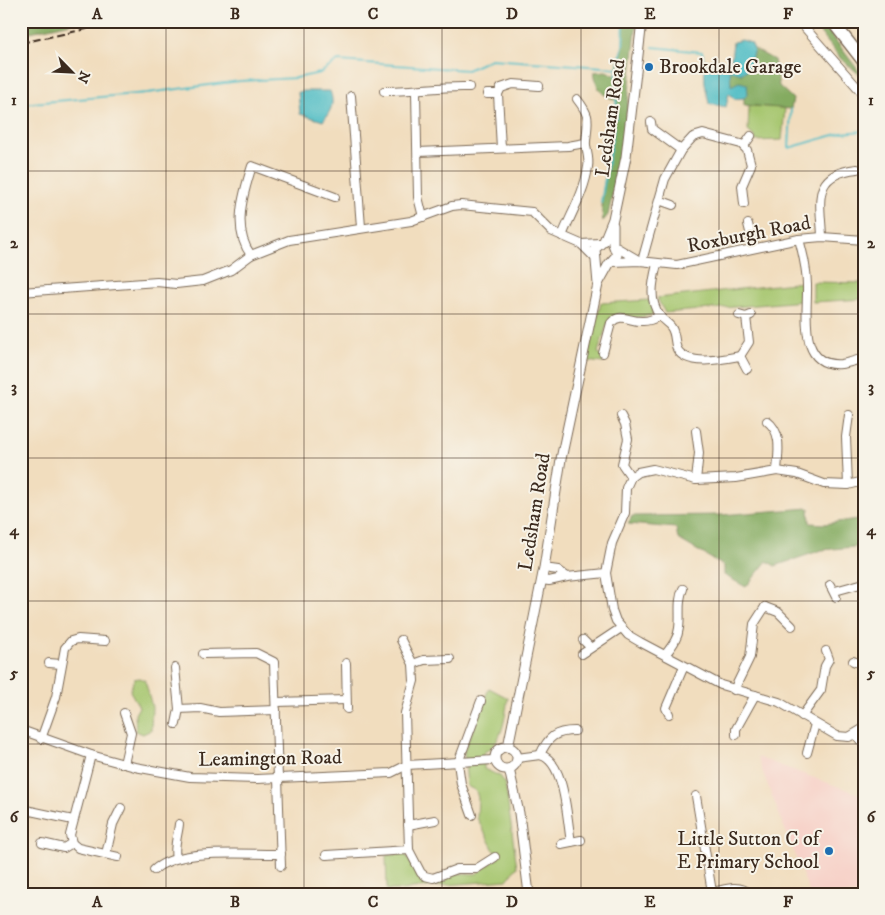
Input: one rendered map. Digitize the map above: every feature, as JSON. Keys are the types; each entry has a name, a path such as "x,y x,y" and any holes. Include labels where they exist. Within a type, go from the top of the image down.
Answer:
{"highway":[{"path":"832,21 864,62"}],"main road":[{"name":"Ledsham Road","path":"608,244 626,157 642,21"},
{"name":"Ledsham Road","path":"508,747 542,580 561,459 598,284 595,249 608,244"},
{"name":"Ledsham Road","path":"598,284 617,255 608,244"},
{"path":"596,259 610,263"},
{"path":"508,747 515,751 517,758 515,765 509,769 499,768 494,760 498,749 508,747"},
{"path":"509,769 519,813 529,894"}],"street":[{"path":"799,21 864,95"},
{"path":"501,148 498,94 501,88 513,84 539,86"},
{"path":"384,91 416,92 438,86 470,87"},
{"path":"416,92 418,197 423,217"},
{"path":"488,94 498,94"},
{"path":"351,96 361,227"},
{"path":"562,236 585,182 589,155 585,143 589,120 587,112 577,98"},
{"path":"649,128 681,150"},
{"path":"641,261 665,179 681,150 693,137 703,134 744,146 751,165 742,186 744,204"},
{"path":"744,146 751,136"},
{"path":"418,152 568,146 585,143"},
{"path":"847,162 848,170"},
{"path":"251,255 243,244 240,231 244,193 252,166 335,197"},
{"path":"822,237 820,194 831,178 848,170 857,170"},
{"path":"659,200 674,205"},
{"path":"21,292 157,282 176,284 203,281 231,270 251,255 290,240 361,227 404,222 452,206 461,205 502,210 517,209 537,215 551,231 581,244 596,259"},
{"path":"748,224 754,248"},
{"name":"Roxburgh Road","path":"610,263 641,261 677,265 799,239 822,237 864,240"},
{"path":"799,239 808,284 807,332 810,348 820,358 834,364 864,358"},
{"path":"581,244 608,244"},
{"name":"Roxburgh Road","path":"608,244 641,261"},
{"path":"657,264 652,289 653,300 659,316 672,328 676,347 686,357 696,360 740,356"},
{"path":"740,356 749,342 745,315"},
{"path":"602,353 610,323 614,320 625,317 644,322 659,316"},
{"path":"740,356 747,369"},
{"path":"621,416 625,424 628,444 622,455 622,464 631,477"},
{"path":"625,424 632,418"},
{"path":"848,485 846,437 851,419"},
{"path":"772,423 779,440 777,471"},
{"path":"696,429 699,453 696,480"},
{"path":"864,480 848,485 824,484 797,474 777,471 736,478 696,480 653,469 638,472 631,477 626,488 625,513 612,543 606,573 612,610 621,628 640,642 734,690 779,702 837,736 856,735 864,728"},
{"path":"544,568 558,570 567,576"},
{"path":"542,580 549,581 567,576 606,573"},
{"path":"834,591 864,583"},
{"path":"665,655 678,634 681,592 672,591"},
{"path":"761,599 765,607 778,612 792,626"},
{"path":"734,690 750,657 754,624 765,607"},
{"path":"582,654 621,628"},
{"path":"401,640 413,664 414,681 405,713 409,850 424,876 437,878 457,868 476,870 495,857"},
{"path":"583,640 590,647"},
{"path":"41,739 56,697 65,648 72,641 105,641"},
{"path":"203,654 256,653 274,662 281,866"},
{"path":"802,716 821,690 825,666 830,656"},
{"path":"413,664 424,660 450,659"},
{"path":"49,663 61,664"},
{"path":"346,663 347,709"},
{"path":"669,714 666,708 684,666"},
{"path":"175,668 179,709 176,724"},
{"path":"734,730 741,723 755,695"},
{"path":"179,709 200,708 219,712 346,700"},
{"path":"472,815 461,784 458,763 481,701"},
{"path":"124,713 131,733 124,764"},
{"path":"798,745 807,749 815,724"},
{"name":"Leamington Road","path":"21,730 41,739 124,764 198,778 220,780 391,773 407,765 494,760"},
{"path":"540,755 550,736 575,731"},
{"path":"856,735 864,745"},
{"path":"91,755 73,820 70,835 72,843 78,848 118,856"},
{"path":"517,758 546,756 557,768 561,781 571,842"},
{"path":"696,796 709,893 738,888 746,890 750,894"},
{"path":"106,854 113,824 121,808"},
{"path":"21,809 73,820"},
{"path":"408,824 435,820"},
{"path":"176,858 174,852 178,840 179,824"},
{"path":"561,844 581,840"},
{"path":"42,843 64,848 72,843"},
{"path":"346,844 346,853"},
{"path":"326,855 409,850"},
{"path":"154,870 159,865 176,858 222,852 243,855 281,854"}],"shaded area":[{"name":"Little Sutton C of E Primary School","path":"757,757 864,796 864,894 810,894"}],"green space":[{"path":"21,21 80,21 21,34"},
{"path":"624,21 637,21 623,145 608,215 603,221 601,203 617,101 600,91 594,72 606,71 617,76 623,46"},
{"path":"811,21 821,21 864,78 841,59"},
{"path":"754,49 774,60 779,86 793,99 791,109 744,105 744,98 748,94 731,87 730,69 741,74 748,69"},
{"path":"749,106 785,108 782,140 753,141 756,138 748,131"},
{"path":"803,282 803,301 665,313 657,298"},
{"path":"813,282 864,283 864,299 813,302"},
{"path":"649,300 654,312 651,315 608,322 598,353 606,357 603,363 586,361 601,303"},
{"path":"809,508 810,523 825,524 864,518 864,546 822,550 775,566 767,561 746,587 724,575 724,566 678,539 676,528 628,524 632,516 721,515"},
{"path":"134,679 145,680 152,707 151,730 143,734 136,731 135,714 139,707 130,691"},
{"path":"489,688 508,698 499,737 484,752 484,769 500,776 505,783 517,867 507,880 387,890 386,855 405,854 421,879 436,882 454,873 476,874 498,858 477,818 478,798 476,791 467,786 464,751"}],"water":[{"path":"742,40 751,43 754,49 748,69 741,74 730,70 731,86 739,82 747,84 748,94 744,98 734,99 729,93 726,107 709,104 705,84 704,62 725,64 730,69 733,42"},
{"path":"330,91 331,107 323,121 300,114 298,92"}],"waterway":[{"path":"617,68 623,46 624,21"},
{"path":"653,47 702,52 704,62"},
{"path":"21,104 147,93 240,81 296,78 320,73 338,61 467,70 491,59 617,68 616,118"},
{"path":"791,109 789,148 841,133 864,131"},
{"path":"601,203 614,125"}],"railway":[{"path":"21,43 124,21"}],"place":[{"name":"Brookdale Garage","path":"649,67"},
{"name":"Little Sutton C of E Primary School","path":"829,851"}]}
